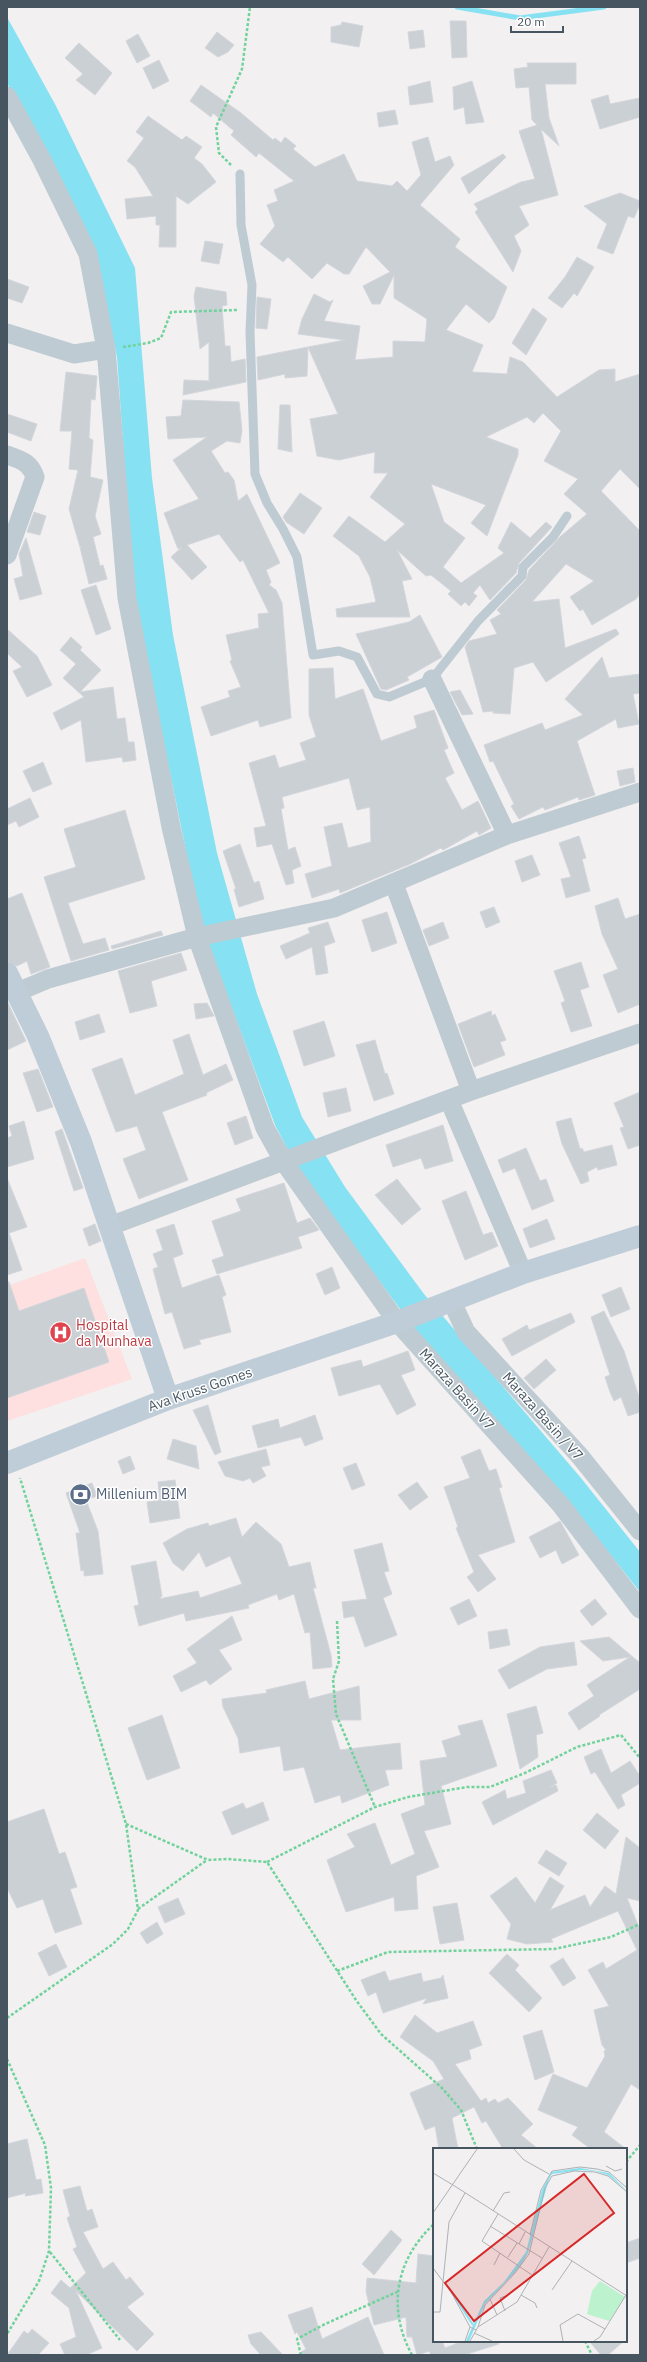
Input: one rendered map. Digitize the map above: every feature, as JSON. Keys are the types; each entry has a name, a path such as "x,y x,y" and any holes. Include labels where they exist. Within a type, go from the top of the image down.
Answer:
{"street":[{"name":"Maraza Basin V7","path":"7,96 42,160 88,254 106,349 127,598 170,826 197,937 265,1128 284,1162 397,1322 561,1505 640,1609"},
{"path":"7,333 74,354 106,349"},
{"path":"7,455 25,461 32,468 35,477 7,555"},
{"path":"432,679 507,835"},
{"path":"168,1399 81,1142 38,1036 11,983 48,979 197,937 334,908 394,884 507,835 640,792"},
{"path":"394,884 471,1091"},
{"path":"110,1226 328,1146 471,1091 640,1033"},
{"path":"449,1100 523,1273"},
{"name":"Ava Kruss Gomes","path":"11,1462 168,1399 397,1322 523,1273 640,1236"},
{"name":"Maraza Basin / V7","path":"451,1300 466,1332 579,1455 640,1531"}],"lane":[{"path":"240,174 241,225 252,285 250,310 255,474 267,504 283,529 297,557 313,655 338,651 357,657 377,694 388,697 432,679 478,621 522,576 523,567 553,537 566,516"}],"path":[{"path":"240,174 219,153 216,127 242,69 250,7"},
{"path":"106,349 148,343 161,338 170,312 250,310"},
{"path":"11,1462 126,1824 138,1910"},
{"path":"337,1621 340,1661 333,1679 336,1714 375,1807"},
{"path":"126,1824 208,1860 228,1859 268,1862 375,1807 408,1797 467,1787 490,1787 525,1773 577,1747 621,1735 640,1758"},
{"path":"7,2018 113,1944 128,1929 138,1910 208,1860"},
{"path":"268,1862 337,1971 381,2034 442,2088 461,2110 477,2148"},
{"path":"337,1971 388,1952 554,1949 611,1937 640,1924"},
{"path":"7,2059 45,2145 51,2188 49,2252 39,2281 7,2334"},
{"path":"627,2161 640,2145"},
{"path":"412,2355 403,2337 397,2292 404,2265 425,2233 433,2225"},
{"path":"49,2252 120,2340"},
{"path":"301,2355 297,2339 324,2324 397,2292"},
{"path":"586,2342 592,2355"}],"shaded area":[{"name":"Hospital da Munhava","path":"85,1258 132,1379 7,1421 7,1286"}],"water":[{"path":"7,17 56,106 135,268 152,478 173,635 217,853 257,994 302,1117 345,1187 424,1294 581,1478 640,1552 640,1592 566,1499 420,1336 301,1175 275,1125 201,924 134,597 117,357 96,255 7,83"}],"building":[{"path":"450,21 466,21 467,57 452,58"},
{"path":"342,22 363,26 359,47 331,42 331,27 341,25"},
{"path":"423,30 425,47 410,49 408,32"},
{"path":"217,32 234,45 228,52 218,57 205,48"},
{"path":"138,34 150,56 137,63 126,41"},
{"path":"79,43 112,73 95,95 76,80 83,74 65,58"},
{"path":"159,60 169,81 153,89 143,68"},
{"path":"527,63 576,63 576,84 545,84 549,118 559,146 541,129 558,195 519,206 529,225 514,236 521,251 513,272 475,212 478,209 474,204 521,182 535,179 519,131 537,125 532,120 529,87 516,88 514,69 528,67"},
{"path":"430,81 433,102 410,105 408,87"},
{"path":"472,81 484,122 466,124 464,107 454,110 453,87"},
{"path":"201,85 241,113 273,140 275,138 281,143 285,137 296,146 293,149 315,167 344,154 357,181 392,186 397,181 407,191 421,175 412,142 428,137 435,162 450,156 454,165 420,205 460,239 455,247 507,287 494,318 489,323 466,304 446,330 483,345 472,372 507,374 510,357 523,362 557,397 599,370 615,369 615,382 640,374 640,489 620,469 601,491 640,531 640,594 636,599 592,625 583,609 580,611 570,597 594,581 566,564 532,602 559,599 565,648 616,629 619,634 546,682 533,662 514,668 510,714 493,713 493,711 483,712 465,647 469,641 497,634 490,620 501,614 497,610 526,580 529,570 561,536 587,514 564,494 578,479 544,461 561,431 543,413 534,423 527,417 486,437 518,449 518,455 487,536 471,523 486,505 431,484 444,522 465,538 443,567 461,583 504,553 498,548 511,522 530,538 546,522 552,527 519,563 516,573 490,600 480,585 473,593 477,596 469,606 465,602 461,606 448,594 451,591 431,575 426,576 397,550 412,579 402,581 410,617 337,617 336,609 376,602 370,577 359,556 333,536 349,516 385,542 405,524 370,497 388,473 374,473 375,452 339,460 317,456 310,419 338,414 308,347 345,340 298,334 302,319 314,294 330,302 333,300 324,321 360,326 355,360 393,357 393,341 425,342 427,319 394,298 394,275 380,304 372,304 363,286 390,272 366,247 349,274 344,274 327,263 312,279 288,257 283,262 260,244 275,226 267,205 278,201 274,190 294,181 259,153 256,157 231,135 234,131 213,113 211,117 190,101"},
{"path":"608,95 610,104 640,98 640,117 600,129 591,100"},
{"path":"395,110 398,124 379,127 377,113"},
{"path":"148,116 182,140 186,136 202,147 194,158 202,164 216,182 188,204 176,196 176,247 159,247 160,225 156,225 156,216 127,219 125,199 153,196 135,167 127,161 144,138 136,132"},
{"path":"503,154 506,157 469,194 461,178"},
{"path":"620,193 640,201 640,204 634,218 628,216 613,254 597,248 607,224 584,206"},
{"path":"205,241 223,244 219,264 201,261"},
{"path":"577,257 594,267 577,296 574,293 562,308 548,298 565,277"},
{"path":"7,279 29,287 22,303 7,298"},
{"path":"196,287 226,292 227,305 222,306 225,346 230,346 231,362 245,359 246,382 183,395 184,380 209,381 209,342 200,349 194,296"},
{"path":"257,297 271,299 267,329 256,328"},
{"path":"533,308 547,319 526,355 512,343"},
{"path":"308,347 307,376 285,378 285,374 258,380 257,357"},
{"path":"66,372 97,376 95,400 91,399 89,438 93,440 90,477 103,480 95,516 101,534 93,537 100,566 103,565 107,579 89,584 69,509 78,470 69,469 72,431 60,431"},
{"path":"183,400 239,402 242,430 240,443 227,441 211,451 225,473 228,472 234,480 238,501 247,494 280,563 266,570 271,582 269,585 276,590 282,603 291,718 260,727 258,720 211,736 201,707 230,697 228,691 241,687 230,661 232,660 226,635 259,628 258,614 269,613 243,560 240,562 219,534 187,545 207,567 192,580 171,557 182,547 178,549 164,513 199,499 173,460 207,437 168,439 166,417 181,416"},
{"path":"280,405 290,405 292,452 278,449"},
{"path":"7,414 37,424 31,441 7,432"},
{"path":"300,493 322,508 304,534 286,522 283,517"},
{"path":"34,512 46,516 40,535 27,532"},
{"path":"26,538 42,594 20,600 14,579 23,576 19,554"},
{"path":"96,585 111,629 96,635 81,590"},
{"path":"420,615 442,657 407,677 409,680 386,690 381,689 356,634 409,622"},
{"path":"7,629 37,656 52,685 27,697 13,671 22,667 7,653"},
{"path":"71,637 82,647 80,650 101,670 80,692 113,687 117,719 125,718 128,742 134,742 136,760 123,762 122,757 86,762 81,720 61,730 53,713 84,697 63,678 76,664 60,650"},
{"path":"602,657 609,678 640,674 640,693 633,694 639,724 618,728 616,719 577,741 595,795 579,800 578,797 545,810 543,807 519,819 511,806 514,804 493,761 490,762 484,745 542,723 545,730 583,715 565,699"},
{"path":"333,668 335,699 363,689 381,741 417,728 414,716 434,710 448,748 444,750 454,773 445,778 462,810 478,801 491,828 479,835 477,831 443,850 441,848 410,864 340,893 339,889 312,898 305,874 332,866 324,827 342,823 348,848 371,842 370,807 357,810 349,778 282,797 284,808 281,809 288,850 295,847 301,866 292,870 294,883 286,885 272,844 257,847 254,828 266,826 249,763 275,755 279,768 306,760 300,743 316,737 309,715 309,669"},
{"path":"460,690 473,714 462,715 450,692"},
{"path":"43,762 52,784 33,792 23,771"},
{"path":"633,768 635,782 620,786 617,771"},
{"path":"30,798 39,817 19,827 16,821 7,825 7,809"},
{"path":"125,810 145,879 68,903 83,944 105,938 109,950 71,961 44,877 76,867 64,829"},
{"path":"579,836 586,858 582,859 590,891 566,898 561,879 571,877 559,843"},
{"path":"240,844 254,883 259,881 264,899 239,907 234,889 236,889 223,851"},
{"path":"532,855 540,875 522,882 515,861"},
{"path":"22,893 50,967 31,974 27,961 17,966 7,961 7,899"},
{"path":"618,898 625,919 640,914 640,1004 618,1013 603,975 618,969 602,934 595,906"},
{"path":"494,907 500,922 486,928 480,912"},
{"path":"387,912 397,943 372,952 362,920"},
{"path":"328,922 335,942 324,946 328,973 316,975 312,947 286,959 280,946 310,933 308,928"},
{"path":"443,922 449,938 429,946 423,930"},
{"path":"161,931 163,935 112,949 111,946"},
{"path":"181,953 187,970 151,981 157,1006 130,1013 118,971"},
{"path":"581,962 589,987 580,990 592,1026 571,1032 561,1003 565,1001 554,971"},
{"path":"7,1001 26,1041 7,1050"},
{"path":"207,1003 214,1016 196,1019 194,1004"},
{"path":"491,1011 492,1016 495,1014 506,1040 500,1042 505,1055 474,1067 458,1024"},
{"path":"99,1014 105,1032 80,1040 75,1022"},
{"path":"324,1021 335,1056 304,1066 293,1031"},
{"path":"189,1034 203,1075 226,1064 233,1080 206,1093 207,1095 162,1112 188,1180 139,1199 123,1159 146,1150 137,1126 116,1132 92,1069 122,1058 135,1095 184,1074 173,1040"},
{"path":"375,1040 385,1074 387,1073 394,1094 374,1101 356,1045"},
{"path":"38,1069 53,1107 37,1112 23,1073"},
{"path":"346,1088 351,1111 328,1117 323,1093"},
{"path":"640,1092 640,1145 628,1149 620,1128 624,1127 614,1103"},
{"path":"246,1116 253,1138 235,1145 227,1123"},
{"path":"571,1118 580,1149 582,1148 584,1152 612,1145 617,1165 598,1170 597,1167 587,1172 589,1181 581,1184 562,1144 556,1122"},
{"path":"24,1121 34,1159 7,1167 7,1138 12,1136 9,1126"},
{"path":"443,1125 453,1161 425,1169 421,1158 393,1167 386,1145"},
{"path":"62,1129 83,1188 74,1191 55,1132"},
{"path":"526,1148 540,1181 546,1179 554,1201 532,1210 515,1168 503,1173 498,1160"},
{"path":"7,1178 27,1227 9,1233 22,1270 7,1275"},
{"path":"397,1179 421,1209 402,1225 375,1195"},
{"path":"284,1183 297,1223 310,1218 319,1230 298,1237 302,1248 217,1274 212,1260 224,1256 212,1221 241,1211 236,1199"},
{"path":"466,1191 483,1235 492,1232 498,1246 465,1260 442,1201"},
{"path":"547,1219 555,1239 530,1248 523,1229"},
{"path":"95,1224 101,1241 89,1246 83,1229"},
{"path":"174,1224 183,1254 173,1258 182,1288 219,1275 226,1295 222,1297 231,1332 199,1340 201,1344 184,1349 172,1312 165,1314 153,1269 158,1267 153,1254 163,1250 156,1230"},
{"path":"332,1267 340,1288 325,1295 316,1274"},
{"path":"7,1282 9,1282 19,1311 84,1288 109,1362 7,1398"},
{"path":"621,1287 630,1309 611,1317 602,1295"},
{"path":"604,1311 624,1351 640,1400 640,1412 628,1416 621,1397 614,1401 610,1392 605,1377 610,1375 591,1317"},
{"path":"571,1313 575,1322 512,1356 502,1339 527,1325 529,1330"},
{"path":"408,1351 415,1370 401,1375 416,1405 397,1415 380,1384 339,1396 331,1368 361,1360 363,1367"},
{"path":"546,1359 556,1370 534,1389 524,1378"},
{"path":"208,1405 221,1452 215,1455 193,1410"},
{"path":"315,1415 323,1439 305,1446 301,1437 258,1448 252,1426 278,1419 280,1428"},
{"path":"173,1439 196,1446 199,1469 167,1459"},
{"path":"266,1449 270,1465 261,1467 266,1476 253,1483 250,1478 243,1481 225,1476 218,1462"},
{"path":"480,1449 489,1471 496,1469 502,1487 499,1488 515,1542 478,1555 496,1579 478,1592 467,1577 474,1572 456,1528 458,1527 444,1487 470,1478 461,1457"},
{"path":"130,1456 135,1469 123,1474 118,1461"},
{"path":"356,1463 365,1485 352,1490 343,1468"},
{"path":"175,1480 180,1518 150,1523 147,1502 160,1500 158,1482"},
{"path":"417,1482 428,1497 410,1510 398,1495"},
{"path":"92,1483 97,1496 86,1500 98,1531 103,1574 84,1576 84,1570 81,1571 76,1533 80,1533 66,1493"},
{"path":"236,1518 242,1537 256,1522 281,1544 289,1567 310,1562 316,1588 313,1588 331,1655 332,1667 313,1669 310,1632 305,1633 294,1594 279,1600 277,1594 248,1605 249,1608 186,1621 184,1613 139,1626 134,1606 139,1605 131,1566 156,1561 162,1596 159,1599 198,1591 200,1598 242,1584 230,1556 206,1567 199,1552 183,1571 173,1563 163,1543 187,1529 208,1523 209,1526"},
{"path":"560,1521 579,1555 562,1564 556,1550 540,1558 529,1537"},
{"path":"382,1543 389,1571 384,1572 392,1594 383,1598 397,1635 365,1647 354,1616 344,1618 342,1602 367,1599 354,1550"},
{"path":"469,1599 477,1616 458,1625 450,1608"},
{"path":"595,1599 607,1614 592,1626 580,1611"},
{"path":"232,1616 242,1640 219,1650 232,1669 210,1685 206,1680 181,1692 173,1676 197,1663 187,1649"},
{"path":"507,1629 510,1645 490,1649 488,1632"},
{"path":"609,1637 640,1663 640,1689 599,1715 600,1716 579,1730 568,1713 594,1696 587,1685 630,1657 603,1661 580,1641"},
{"path":"574,1642 577,1665 547,1669 509,1689 498,1670 540,1647"},
{"path":"305,1681 309,1699 359,1686 361,1720 331,1720 340,1750 400,1743 402,1769 385,1770 389,1785 342,1803 340,1795 315,1803 304,1767 284,1771 280,1746 240,1753 238,1738 223,1707 222,1699 267,1693 266,1690"},
{"path":"536,1706 543,1733 536,1735 538,1757 520,1769 507,1714"},
{"path":"162,1715 180,1768 147,1780 128,1728"},
{"path":"482,1720 497,1766 441,1786 451,1824 424,1831 439,1867 416,1876 418,1909 395,1911 394,1897 346,1912 327,1860 355,1847 347,1834 375,1823 391,1865 415,1854 401,1814 425,1805 420,1761 447,1757 442,1741 461,1735 458,1726"},
{"path":"601,1749 611,1773 630,1761 640,1776 640,1783 621,1795 625,1805 618,1809 595,1772 591,1774 584,1757"},
{"path":"551,1770 557,1783 550,1787 556,1785 558,1791 493,1825 482,1802 505,1790 507,1799 526,1793 523,1781"},
{"path":"263,1802 269,1820 232,1835 222,1812 243,1803 246,1809"},
{"path":"44,1809 59,1854 65,1852 77,1887 70,1889 82,1924 55,1933 43,1899 17,1908 7,1888 7,1822"},
{"path":"597,1813 619,1831 605,1849 583,1830"},
{"path":"626,1837 640,1848 640,1901 627,1898 640,1930 640,2090 631,2084 604,2132 625,2148 590,2148 572,2135 578,2127 538,2110 553,2074 587,2088 605,2056 604,2051 606,2050 602,2045 594,2010 609,2006 588,1970 603,1962 606,1969 637,1950 618,1911 551,1939 553,1942 527,1944 507,1939 511,1924 490,1896 516,1877 535,1903 550,1877 564,1886 550,1910 585,1895 590,1907 605,1886 616,1894"},
{"path":"546,1850 567,1863 559,1876 538,1863"},
{"path":"178,1898 185,1914 165,1923 158,1907"},
{"path":"457,1903 464,1940 440,1944 433,1907"},
{"path":"157,1922 163,1934 147,1944 140,1933"},
{"path":"56,1944 67,1967 49,1976 38,1953"},
{"path":"507,1954 519,1965 515,1970 542,1998 529,2012 489,1973"},
{"path":"563,1958 576,1978 563,1986 550,1966"},
{"path":"385,1971 389,1981 421,1973 423,1982 441,1978 443,1975 448,1998 423,2004 427,1998 383,2013 376,1992 368,1996 361,1980"},
{"path":"415,2015 437,2033 473,2021 482,2045 469,2050 471,2059 455,2064 481,2101 486,2098 488,2103 495,2099 498,2103 508,2098 533,2124 521,2135 537,2148 502,2148 486,2121 482,2123 474,2107 452,2118 458,2148 439,2148 435,2126 425,2130 410,2093 444,2079 433,2061 400,2037"},
{"path":"542,2030 554,2072 535,2080 523,2036"},
{"path":"27,2139 36,2180 41,2179 43,2193 25,2196 26,2193 7,2198 7,2144"},
{"path":"80,2186 87,2211 92,2209 98,2227 83,2232 103,2269 113,2262 126,2280 130,2277 144,2294 127,2307 154,2334 137,2351 76,2291 102,2348 86,2355 65,2355 60,2344 76,2337 69,2308 51,2293 61,2280 70,2288 86,2273 73,2249 77,2247 67,2218 70,2216 63,2190"},
{"path":"391,2230 402,2240 374,2275 362,2264"},
{"path":"640,2238 640,2258 627,2263 627,2243"},
{"path":"418,2254 433,2256 433,2342 442,2342 445,2348 460,2342 498,2342 499,2344 464,2355 430,2355 430,2351 417,2355 412,2337 407,2337 406,2317 374,2325 366,2291 367,2278 416,2283"},
{"path":"312,2307 322,2339 368,2317 384,2355 297,2355 306,2349 297,2332 295,2334 288,2315"},
{"path":"32,2329 49,2343 38,2355 7,2355 24,2331 28,2334"},
{"path":"261,2332 283,2355 261,2355 251,2344 248,2335"},
{"path":"590,2342 623,2342 608,2355 601,2355"}],"waterway":[{"path":"457,7 520,18 604,7"}],"place":[{"name":"Hospital da Munhava","path":"61,1333"},
{"name":"Millenium BIM","path":"81,1494"}]}
